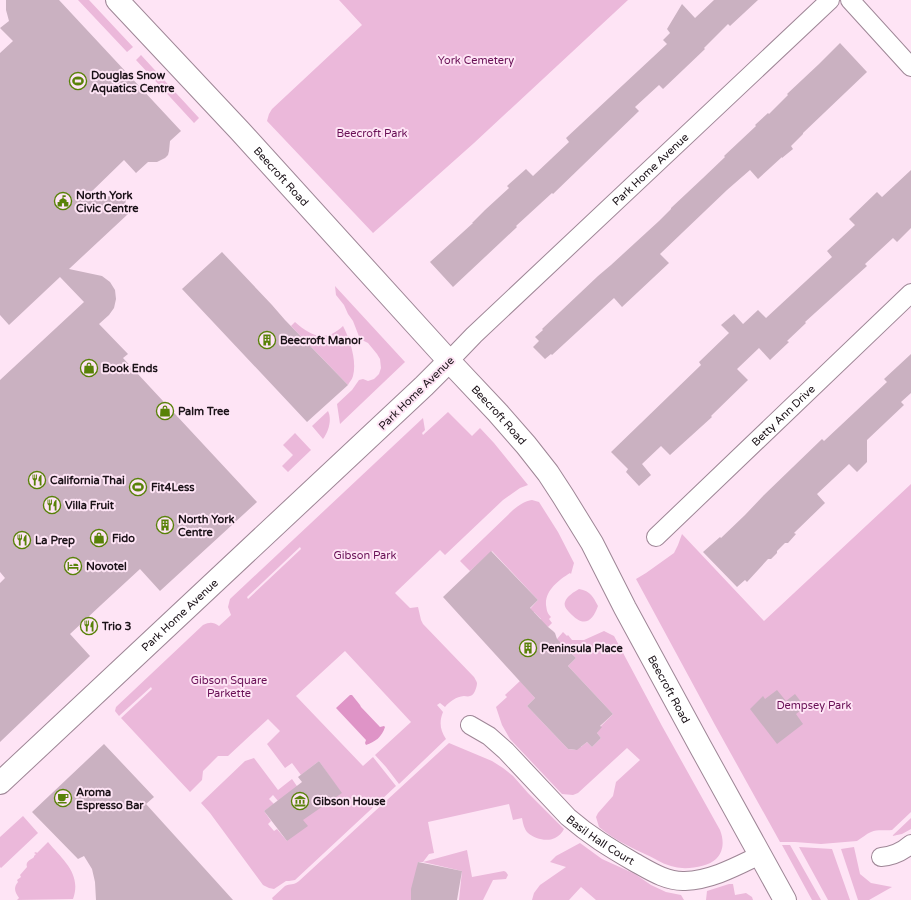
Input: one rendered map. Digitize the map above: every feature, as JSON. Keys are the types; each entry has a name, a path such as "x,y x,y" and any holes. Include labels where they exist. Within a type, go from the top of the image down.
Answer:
{"street":[{"name":"Beecroft Road","path":"117,0 240,131 449,361 498,412 519,436 548,474 564,496 592,543 625,608 692,732 785,900"},
{"name":"Park Home Avenue","path":"0,783 424,386 479,330 830,0"},
{"path":"850,0 911,67"},
{"name":"Betty Ann Drive","path":"656,537 911,293"},
{"name":"Basil Hall Court","path":"470,725 488,736 506,751 578,826 610,848 658,875 679,881 702,879 724,872 760,854"},
{"path":"881,857 902,851 911,844"}],"green space":[{"path":"78,0 89,0 133,47 127,52"},
{"path":"339,0 628,0 474,143 373,233 267,121 272,109 362,25"},
{"path":"141,55 199,118 194,123 136,60"},
{"path":"335,286 405,362 340,424 337,404 352,390 359,380 363,379 368,381 374,379 379,374 381,368 380,359 377,354 368,343 360,339 353,321 344,305 336,295"},
{"path":"295,322 307,331 318,336 330,335 343,326 348,337 354,363 353,376 348,385 291,326"},
{"path":"328,411 330,418 329,425 323,439 312,426"},
{"path":"448,412 472,436 480,428 528,485 520,488 503,500 445,555 440,550 395,593 410,608 418,607 423,624 474,677 477,683 476,689 471,696 456,698 445,707 440,703 437,705 443,712 441,726 442,732 446,739 399,784 375,755 411,722 345,651 296,696 363,766 373,757 396,786 295,880 286,881 274,889 269,888 263,885 201,803 245,761 254,758 278,790 292,779 301,792 278,801 273,795 269,799 274,804 264,811 271,821 268,824 274,831 277,829 287,841 302,818 341,793 319,761 301,775 292,763 285,768 267,744 280,731 268,719 228,756 218,756 203,771 202,780 190,792 121,718 152,689 151,687 119,716 115,711 116,707 203,625 211,623 219,626 231,615 228,607 230,599 423,418 425,430 422,433 423,435","holes":["300,547 301,549 248,599 247,597"]},
{"path":"295,433 311,450 288,472 282,466 293,455 283,445"},
{"name":"Dempsey Park","path":"911,484 911,812 892,830 874,831 857,841 821,844 780,842 636,579 674,553 682,534 764,621"},
{"path":"532,500 539,502 558,532 574,563 571,574 570,573 557,582 550,590 546,600 546,605 547,612 551,617 549,619 552,623 548,627 542,625 539,621 541,619 534,612 532,613 529,610 538,600 492,551 470,571 460,561 513,510 527,501"},
{"path":"579,589 589,593 598,606 594,615 585,622 577,619 565,606 567,598"},
{"path":"604,631 614,636 720,830 723,841 721,852 716,859 708,864 685,868 667,865 622,842 599,827 596,817 613,796 616,782 640,760 627,748 578,793 573,795 562,794 510,739 502,725 496,707 507,697 505,695 520,681 535,698 527,706 568,749 575,750 587,742 592,747 601,738 597,733 601,726 613,714 568,666 576,658 562,644 557,642 557,639 563,632 572,640 584,640"},
{"path":"449,743 492,761 503,768 513,776 564,829 559,835 552,839 545,840 534,837 526,830 522,818 513,820 509,804 428,822 434,853 429,854 423,862 418,862 415,900 273,900 272,898 285,886 299,881"},
{"path":"23,816 38,833 1,868 0,837"},
{"path":"911,818 911,829 902,834 892,836"},
{"path":"48,842 70,868 75,882 73,899 17,900 19,898 16,894 15,886 18,882 17,880 21,877 20,875 27,867 28,862 36,854 34,853 37,853"},
{"path":"580,843 602,859 635,874 651,885 666,892 681,895 684,900 596,900 581,887 569,900 532,900 534,893 540,885 566,867 550,862 556,856"},
{"path":"782,845 790,845 821,900 812,900"},
{"path":"799,847 832,849 850,900 828,900"},
{"path":"854,847 860,874 871,883 892,887 869,900 858,900 841,849"},
{"path":"467,850 472,877 504,871 508,875 506,879 493,880 483,900 459,900 462,871 423,862"},
{"path":"733,884 735,895 746,893 752,897 753,900 706,900 707,891"}],"shaded area":[{"path":"350,695 352,695 380,727 385,727 378,739 366,745 366,740 336,708"}],"building":[{"path":"6,0 59,0 181,131 170,141 168,155 165,158 157,162 148,162 136,173 124,160 86,197 126,196 125,210 128,214 69,269 102,276 110,282 115,290 116,299 114,308 99,324 128,354 123,358 257,502 160,591 140,569 101,605 70,634 90,656 0,742 0,583 5,578 0,572 0,380 84,302 60,277 9,325 0,315 0,53 13,41 0,28 9,21 6,10"},
{"path":"714,0 758,0 730,26 728,24 704,48 705,49 663,89 659,85 635,107 639,111 453,287 430,262 473,223 509,188 507,186 526,169 533,176 569,142 566,138 667,44 663,40 670,33 667,29 682,4 695,18"},
{"path":"840,43 867,72 803,133 791,146 793,149 758,179 750,170 660,254 669,263 622,307 614,298 552,355 551,354 545,359 533,347 539,341 535,337 543,330 542,329 659,221"},
{"path":"911,170 911,228 897,242 893,238 865,264 867,266 805,322 806,323 787,341 789,342 770,360 759,348 737,369 748,380 711,416 712,417 670,455 661,446 642,464 651,475 639,486 626,472 628,469 611,452 701,365 699,362 729,333 721,325 734,314 743,324 758,310 766,318 832,257 827,251 855,225 849,219 877,192 882,197"},
{"name":"Beecroft Manor","path":"222,252 348,385 307,422 182,289"},
{"path":"911,354 911,393 901,402 904,405 867,440 867,462 857,472 849,464 817,494 825,503 794,533 796,534 788,543 785,543 771,559 768,559 747,582 745,580 737,587 703,552 720,537 721,538 822,439 824,441 887,382 884,379"},
{"name":"Peninsula Place","path":"491,551 538,600 530,608 555,633 557,639 576,658 568,666 613,714 600,726 602,727 597,733 601,738 592,747 587,742 577,750 568,749 527,706 535,698 443,597"},
{"path":"777,690 786,701 795,694 805,707 796,714 803,724 777,744 750,709 763,696 765,699"},
{"path":"104,744 154,797 146,804 233,900 96,900 95,882 92,869 84,856 78,859 32,812"},
{"name":"Gibson House","path":"319,761 342,793 303,820 308,826 287,841 264,811 302,782 298,777"},
{"path":"418,862 462,871 457,900 411,900 411,889"}],"place":[{"name":"Douglas Snow Aquatics Centre","path":"78,81"},
{"name":"North York Civic Centre","path":"63,201"},
{"name":"Beecroft Manor","path":"267,340"},
{"name":"Book Ends","path":"89,368"},
{"name":"Palm Tree","path":"165,411"},
{"name":"California Thai","path":"37,480"},
{"name":"Fit4Less","path":"138,487"},
{"name":"Villa Fruit","path":"52,505"},
{"name":"North York Centre","path":"165,525"},
{"name":"Fido","path":"99,538"},
{"name":"La Prep","path":"22,540"},
{"name":"Novotel","path":"73,566"},
{"name":"Trio 3","path":"89,626"},
{"name":"Peninsula Place","path":"528,648"},
{"name":"Aroma Espresso Bar","path":"63,798"},
{"name":"Gibson House","path":"300,801"}],"park label":[{"name":"York Cemetery","path":"476,60"},
{"name":"Beecroft Park","path":"372,133"},
{"name":"Gibson Park","path":"365,555"},
{"name":"Gibson Square Parkette","path":"229,686"}]}
